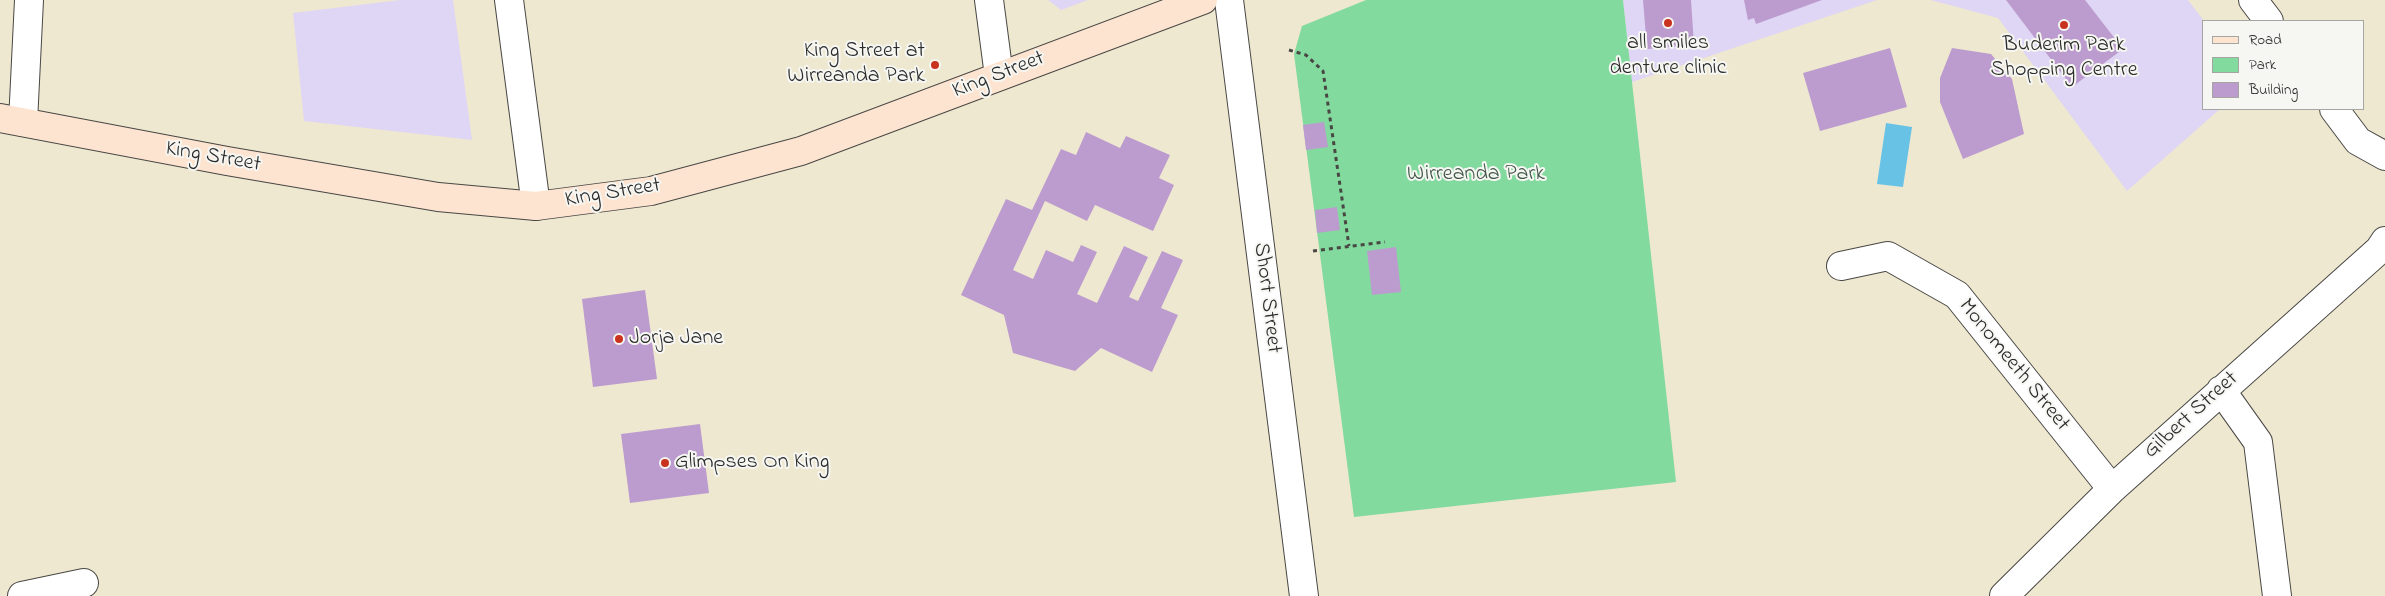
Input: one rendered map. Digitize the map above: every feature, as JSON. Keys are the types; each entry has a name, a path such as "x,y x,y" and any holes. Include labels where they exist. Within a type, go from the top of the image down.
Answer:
{"main road":[{"name":"King Street","path":"11,120 438,197 536,206 651,191 801,151 1202,0"}],"street":[{"path":"11,120 29,0"},
{"path":"509,0 536,206"},
{"path":"989,0 999,76"},
{"name":"Short Street","path":"1229,0 1304,596"},
{"path":"2253,0 2268,20"},
{"path":"2335,110 2358,141 2385,156"},
{"name":"Gilbert Street","path":"2004,596 2112,489 2379,250 2385,241"},
{"name":"Monomeeth Street","path":"1841,266 1888,256 1957,295 2112,489"},
{"path":"2221,390 2258,442 2277,596"},
{"path":"22,596 84,583"}],"path":[{"path":"1289,50 1306,55 1323,71 1349,246"},
{"path":"1313,251 1385,242"}],"shaded area":[{"path":"400,0 453,0 472,140 304,121 293,13"},
{"path":"1048,0 1088,0 1061,10"},
{"path":"1623,0 1877,0 1632,82"},
{"path":"1931,0 2188,0 2203,20 2202,110 2219,110 2127,191 1998,18"}],"green space":[{"name":"Wirreanda Park","path":"1366,0 1623,0 1676,482 1354,517 1294,54 1302,26"}],"water":[{"path":"1886,123 1912,127 1903,187 1877,184"}],"building":[{"name":"all smiles denture clinic","path":"1643,0 1691,0 1694,45 1647,49"},
{"path":"1744,0 1822,0 1756,24 1754,18 1748,20"},
{"name":"Buderim Park Shopping Centre","path":"2006,0 2085,0 2123,49 2072,87"},
{"path":"1890,48 1907,107 1820,131 1803,73"},
{"path":"1952,48 1991,54 2012,79 2024,134 1963,159 1940,102 1940,78"},
{"path":"1324,122 1328,147 1306,150 1303,125"},
{"path":"1086,132 1120,148 1126,136 1170,155 1159,178 1174,185 1153,231 1095,205 1087,221 1045,201 1013,270 1033,279 1046,250 1073,262 1081,245 1097,252 1077,294 1097,303 1124,246 1148,257 1129,297 1138,301 1162,251 1183,260 1161,308 1178,315 1152,372 1101,348 1075,371 1013,353 1004,315 961,295 1006,199 1032,210 1061,149 1076,155"},
{"path":"1337,207 1340,230 1317,233 1315,210"},
{"path":"1396,247 1401,292 1372,295 1367,251"},
{"name":"Jorja Jane","path":"645,290 657,379 593,387 582,299"},
{"name":"Glimpses On King","path":"700,424 709,493 630,503 621,434"}],"place":[{"name":"all smiles denture clinic","path":"1668,23"},
{"name":"Buderim Park Shopping Centre","path":"2064,25"},
{"name":"King Street at Wirreanda Park","path":"935,65"},
{"name":"Jorja Jane","path":"619,339"},
{"name":"Glimpses On King","path":"665,463"}]}
